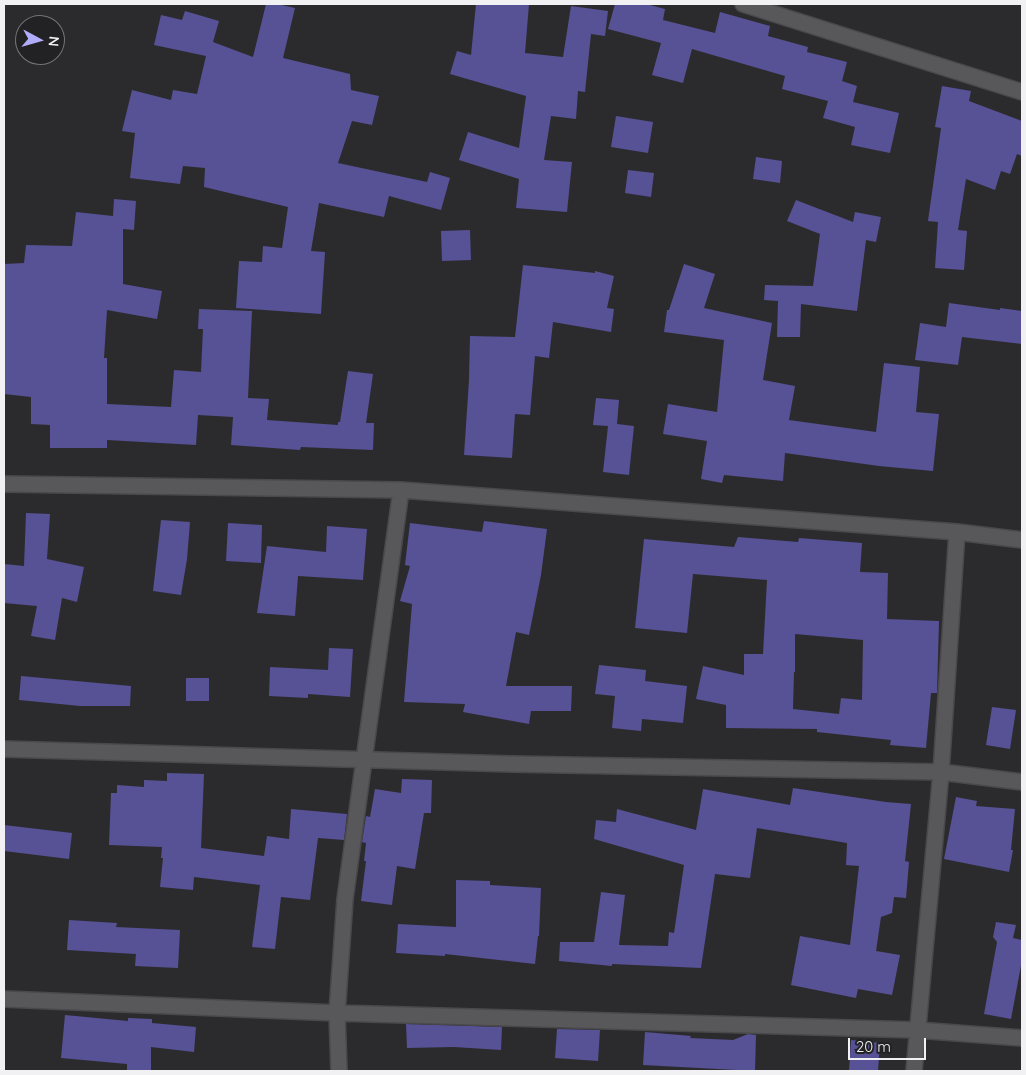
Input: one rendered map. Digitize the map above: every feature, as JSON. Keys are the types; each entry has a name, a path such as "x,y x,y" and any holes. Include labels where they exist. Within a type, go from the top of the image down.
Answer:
{"street":[{"path":"744,4 1022,92"},
{"path":"4,484 401,490 957,532 1022,540"},
{"path":"339,1071 337,1013 345,899 401,490"},
{"path":"914,1071 941,772 957,532"},
{"path":"4,750 512,764 941,772 1022,782"},
{"path":"4,999 337,1013 917,1030 1022,1038"}],"building":[{"path":"266,4 277,4 295,8 283,58 350,74 351,90 379,96 372,125 352,121 338,163 427,182 430,172 450,178 441,210 389,196 384,217 319,203 311,251 325,252 321,314 236,308 239,261 262,262 263,246 282,248 288,207 204,187 205,168 183,166 180,184 130,178 135,133 122,131 132,90 171,100 173,90 197,94 206,56 154,45 161,15 182,20 185,11 219,21 213,42 253,57"},
{"path":"476,4 529,4 525,53 563,57 571,6 608,11 605,36 591,34 585,92 578,91 576,119 551,116 544,160 572,162 567,212 516,208 519,179 459,160 468,132 519,148 526,96 450,74 457,51 471,55"},
{"path":"615,4 646,4 665,9 663,20 715,33 720,12 770,26 768,36 808,47 807,52 847,62 842,81 857,86 853,102 899,113 890,153 851,145 855,127 823,118 828,101 782,89 785,76 692,49 683,83 652,75 661,43 608,29"},
{"path":"942,86 971,91 969,101 1022,121 1022,156 1017,154 1010,174 1001,171 995,190 966,179 958,230 967,231 964,270 935,268 938,222 928,221 941,128 935,127"},
{"path":"616,116 653,122 648,153 611,147"},
{"path":"756,157 782,161 780,183 753,179"},
{"path":"628,170 654,173 651,197 625,193"},
{"path":"114,199 136,201 134,230 123,229 123,284 162,291 157,319 107,310 104,358 107,358 107,404 171,407 174,370 201,372 203,329 198,329 199,309 252,311 248,398 269,399 267,420 338,425 348,371 373,374 366,423 374,423 373,450 301,447 300,450 231,445 233,417 198,415 196,445 107,440 107,448 50,448 50,425 31,424 31,397 4,394 4,264 24,263 26,245 72,246 76,212 113,216"},
{"path":"796,200 853,222 855,212 881,217 876,242 866,240 857,311 801,304 800,337 777,337 778,301 764,300 765,285 813,286 820,234 787,221"},
{"path":"470,230 471,260 442,261 441,231"},
{"path":"684,264 715,274 704,308 772,323 763,380 795,386 789,420 876,432 884,363 920,367 916,412 939,414 933,471 879,466 785,453 783,481 724,475 722,483 701,479 707,441 663,434 668,404 717,412 724,340 664,332 667,310 669,310"},
{"path":"523,265 595,273 595,271 614,276 607,308 614,309 611,332 553,322 549,358 535,356 530,415 515,414 512,458 464,455 470,336 515,337"},
{"path":"949,303 1022,311 1022,344 962,337 958,365 915,360 920,323 946,327"},
{"path":"596,398 619,400 617,424 634,426 629,475 603,472 608,426 593,425"},
{"path":"26,513 50,514 47,559 84,567 77,602 62,598 55,640 31,636 37,606 4,603 4,564 24,566"},
{"path":"161,520 190,522 187,559 181,595 153,591"},
{"path":"484,521 547,529 541,575 529,635 516,632 506,686 572,686 571,711 531,711 529,724 463,712 465,704 404,702 412,604 400,601 410,566 405,565 410,523 482,532"},
{"path":"228,523 262,525 261,563 226,561"},
{"path":"327,526 367,529 363,580 298,576 295,616 257,613 267,546 326,552"},
{"path":"738,537 798,542 799,538 862,543 860,572 888,573 887,619 939,621 937,693 931,693 926,748 890,745 891,740 817,732 817,729 726,728 726,705 696,699 703,666 744,675 744,654 763,654 767,580 693,574 687,633 635,628 644,539 734,547","holes":["795,634 863,640 862,700 841,698 839,714 793,709"]},
{"path":"329,648 353,649 350,697 308,694 308,698 269,696 270,667 328,670"},
{"path":"599,665 646,670 645,681 687,686 683,723 642,719 641,731 612,728 615,696 595,694"},
{"path":"21,676 131,686 130,706 80,706 19,700"},
{"path":"186,678 209,678 209,701 186,701"},
{"path":"992,707 1016,710 1010,749 986,745"},
{"path":"167,773 204,774 201,848 264,856 267,836 289,839 291,809 347,814 344,840 318,838 310,900 281,897 275,949 252,947 260,885 194,877 193,890 160,887 163,858 161,858 162,847 109,845 111,793 117,793 117,785 144,787 144,780 167,781"},
{"path":"402,779 432,780 431,813 424,813 415,869 397,866 392,905 361,901 366,861 364,861 366,843 362,842 366,816 370,817 375,789 401,793"},
{"path":"793,788 911,804 905,861 909,862 906,898 894,897 892,913 881,917 876,951 900,955 892,995 858,989 856,998 791,985 800,936 850,945 859,866 846,865 847,843 757,828 750,878 715,874 701,968 612,964 612,966 559,961 560,942 594,942 601,892 625,895 619,945 668,946 669,932 674,933 684,865 594,839 596,820 616,822 617,809 696,830 703,789 790,805"},
{"path":"956,797 977,801 976,806 1015,809 1011,850 1013,850 1009,872 944,859"},
{"path":"4,825 72,833 69,859 4,851"},
{"path":"456,880 490,881 490,885 541,888 539,936 535,964 445,954 445,956 396,953 398,924 456,927"},
{"path":"69,920 117,923 116,927 180,930 178,968 135,966 136,954 67,950"},
{"path":"996,922 1016,925 1013,938 1022,940 1022,960 1011,1019 984,1014 997,942 993,937"},
{"path":"65,1015 128,1021 128,1018 152,1019 152,1023 196,1027 194,1052 151,1047 151,1071 127,1071 127,1064 61,1058"},
{"path":"406,1024 502,1027 501,1050 454,1047 407,1048"},
{"path":"557,1029 600,1030 598,1061 555,1058"},
{"path":"645,1032 691,1036 690,1038 733,1040 748,1034 756,1035 755,1071 643,1065"},
{"path":"851,1040 880,1043 878,1071 849,1071"}]}
